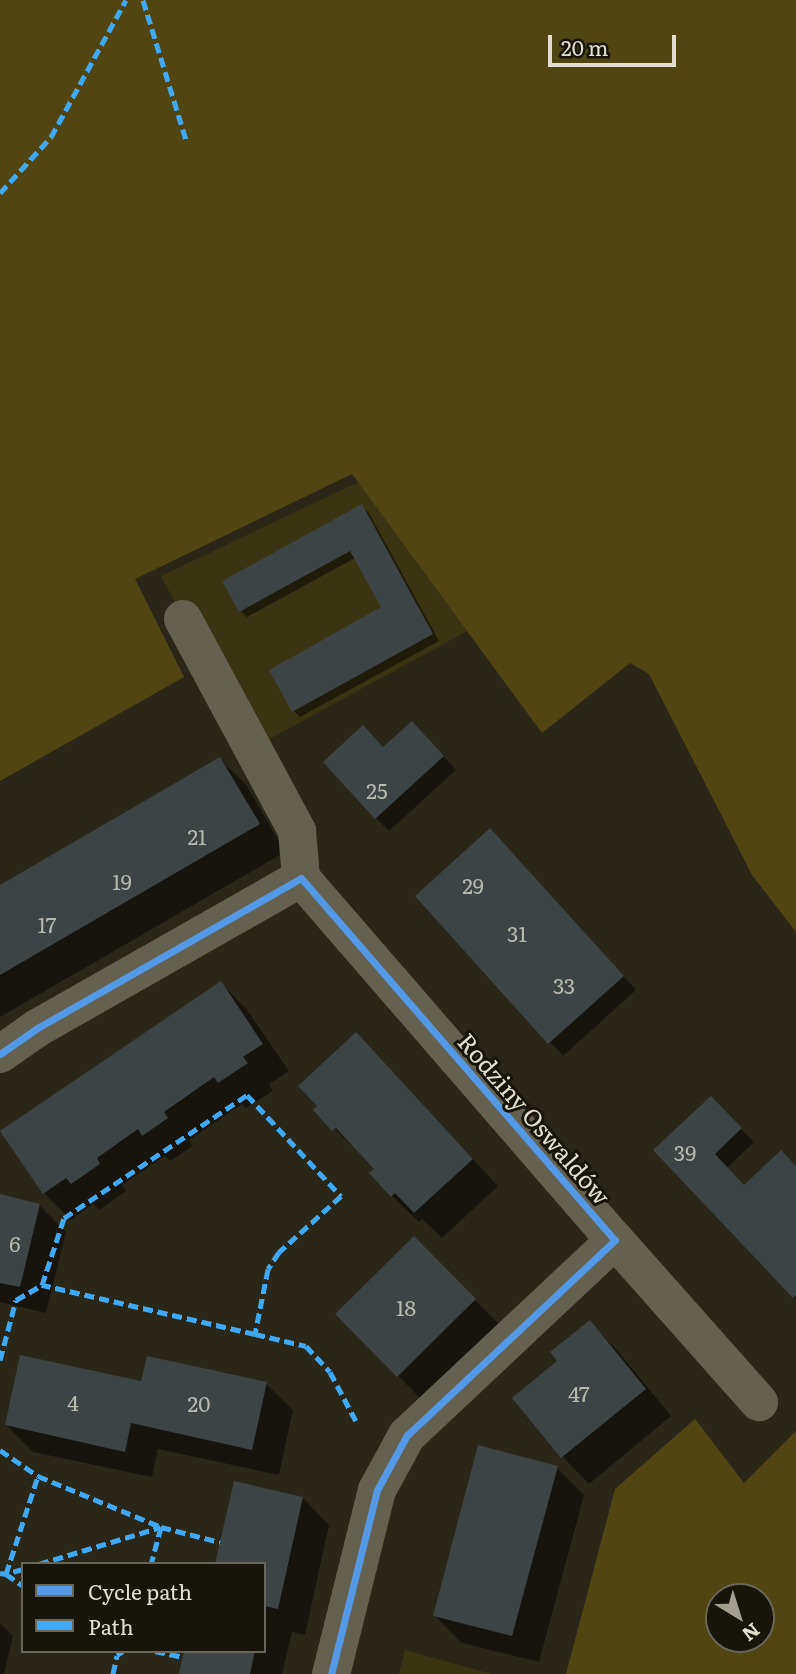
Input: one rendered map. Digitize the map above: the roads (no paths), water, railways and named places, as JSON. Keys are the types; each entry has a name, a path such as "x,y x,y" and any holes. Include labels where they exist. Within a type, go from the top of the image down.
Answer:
{"street":[{"path":"0,1054 39,1027 301,878 297,831 183,619"},
{"name":"Rodziny Oswaldów","path":"301,878 615,1240 407,1435 377,1490 331,1674"},
{"path":"615,1240 759,1402"}]}
